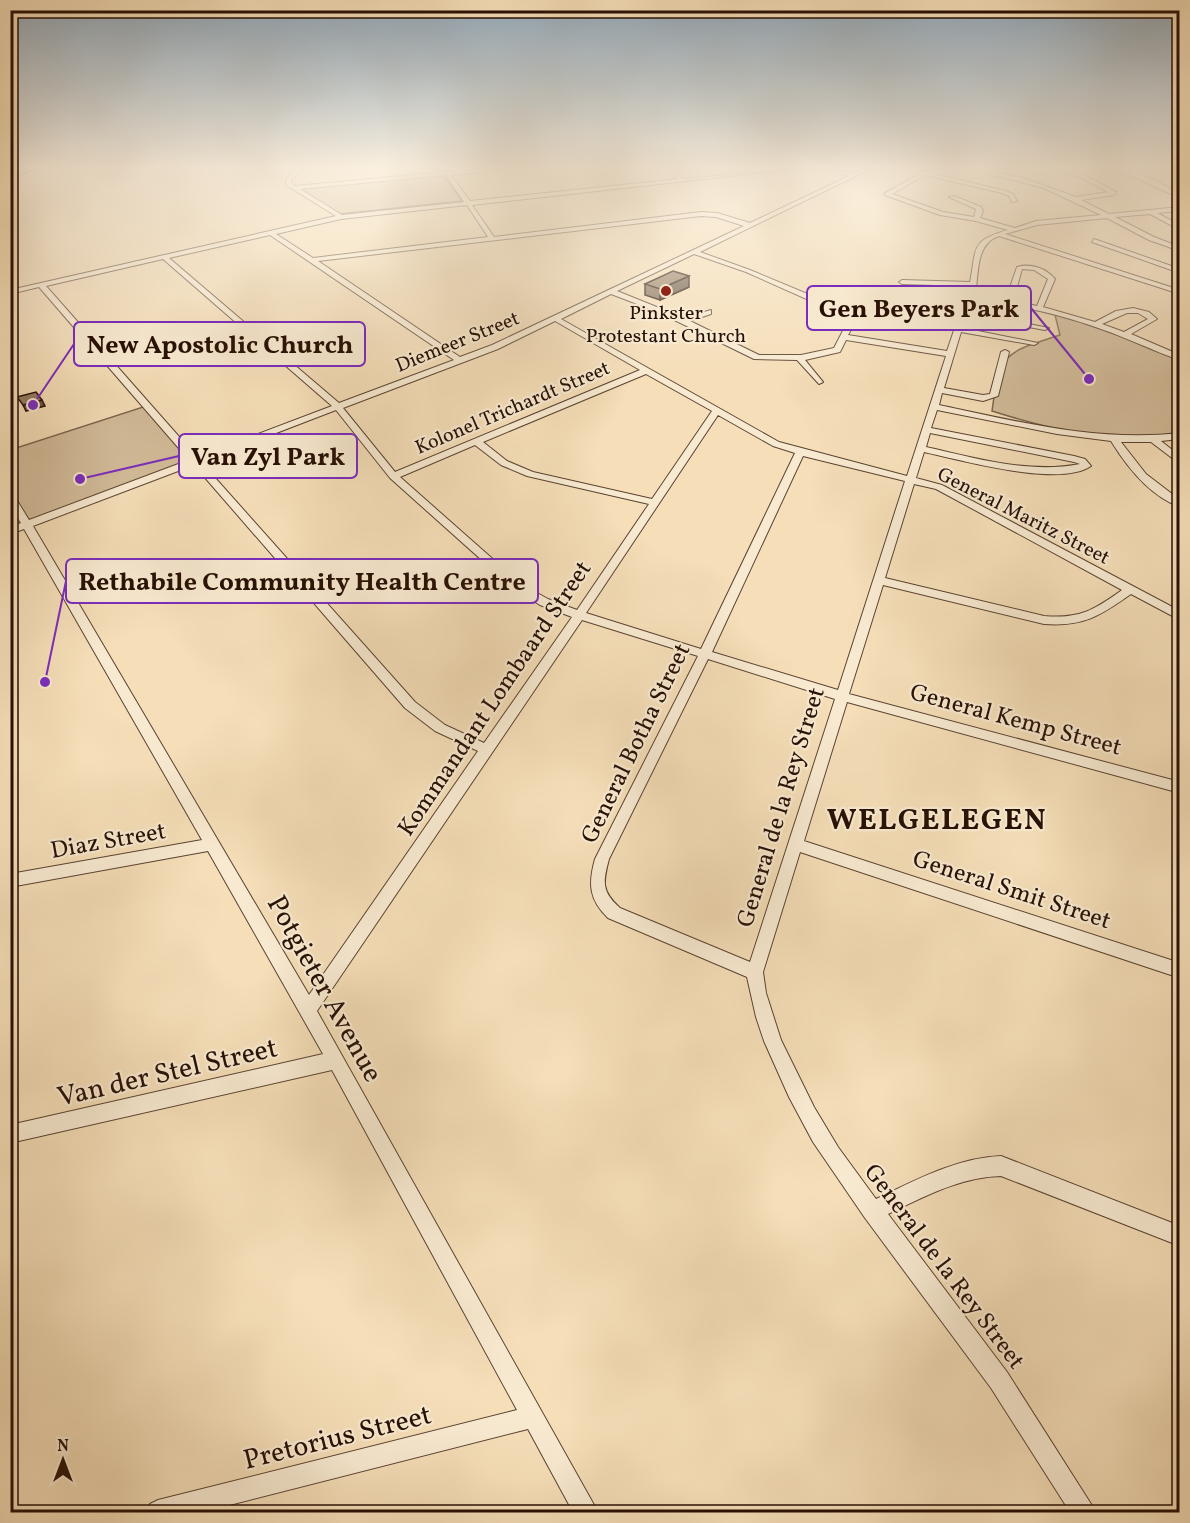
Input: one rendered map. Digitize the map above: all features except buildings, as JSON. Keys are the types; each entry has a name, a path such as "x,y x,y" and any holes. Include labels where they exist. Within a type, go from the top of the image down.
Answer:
{"street":[{"path":"10,292 241,239"},
{"path":"282,239 459,360"},
{"path":"313,260 483,239"},
{"name":"Diemeer Street","path":"10,531 495,347 720,239"},
{"name":"General de la Rey Street","path":"988,239 978,249 978,265 966,314 950,354 841,696 755,972 756,987 767,1025 793,1087 821,1139 999,1380 1083,1512"},
{"path":"1014,239 1179,292"},
{"path":"1150,239 1179,249"},
{"path":"1094,241 1179,271"},
{"path":"612,292 657,308 753,356 771,359 836,351 853,319 847,314 747,271 694,252"},
{"name":"General Kemp Street","path":"164,257 338,407 393,476 517,586 544,602 579,615 841,696 1179,788"},
{"path":"1009,301 1018,268 1034,269 1046,273 1052,279 1040,307"},
{"path":"902,282 972,285"},
{"path":"41,285 410,705 440,728 488,750"},
{"path":"969,296 1040,307 1098,323 1178,356"},
{"path":"1098,323 1128,310 1141,311 1154,319 1125,334"},
{"path":"683,321 708,312"},
{"path":"966,314 1045,328"},
{"name":"General Maritz Street","path":"556,319 769,441 800,452 947,491 1179,616"},
{"path":"960,330 1034,343"},
{"path":"844,337 950,354"},
{"path":"940,390 983,398 994,396 1005,352"},
{"path":"798,357 819,382"},
{"name":"Kolonel Trichardt Street","path":"393,476 645,371"},
{"path":"934,407 1085,435 1153,439 1179,436"},
{"name":"Kommandant Lombaard Street","path":"308,1010 488,750 716,411"},
{"path":"920,448 1019,468 1042,470 1086,466 1078,459 926,430"},
{"path":"1114,438 1145,481 1179,504"},
{"path":"1153,439 1179,461"},
{"path":"476,441 504,463 530,474 653,502"},
{"name":"General Botha Street","path":"755,972 614,913 602,903 597,894 602,859 705,653 800,452"},
{"name":"Potgieter Avenue","path":"10,496 308,1010 586,1512"},
{"path":"878,580 1044,620 1067,622 1085,619 1129,590"},
{"name":"Diaz Street","path":"10,881 213,844"},
{"name":"General Smit Street","path":"795,844 1179,971"},
{"name":"Van der Stel Street","path":"10,1134 336,1060"},
{"path":"872,1211 964,1171 981,1166 1001,1166 1179,1236"},
{"name":"Pretorius Street","path":"158,1512 532,1417"}],"shaded area":[{"path":"1054,311 1179,358 1179,432 1157,438 1079,433 992,411 998,376 1008,357 1027,346 1060,335"},
{"path":"146,406 195,462 27,525 11,496 10,450"}],"place":[{"name":"Pinkster Protestant Church","path":"666,291"},
{"name":"Gen Beyers Park","path":"1089,379"},
{"name":"New Apostolic Church","path":"33,405"},
{"name":"Van Zyl Park","path":"80,479"},
{"name":"Rethabile Community Health Centre","path":"45,682"}],"district":[{"name":"WELGELEGEN","path":"937,819"}]}
